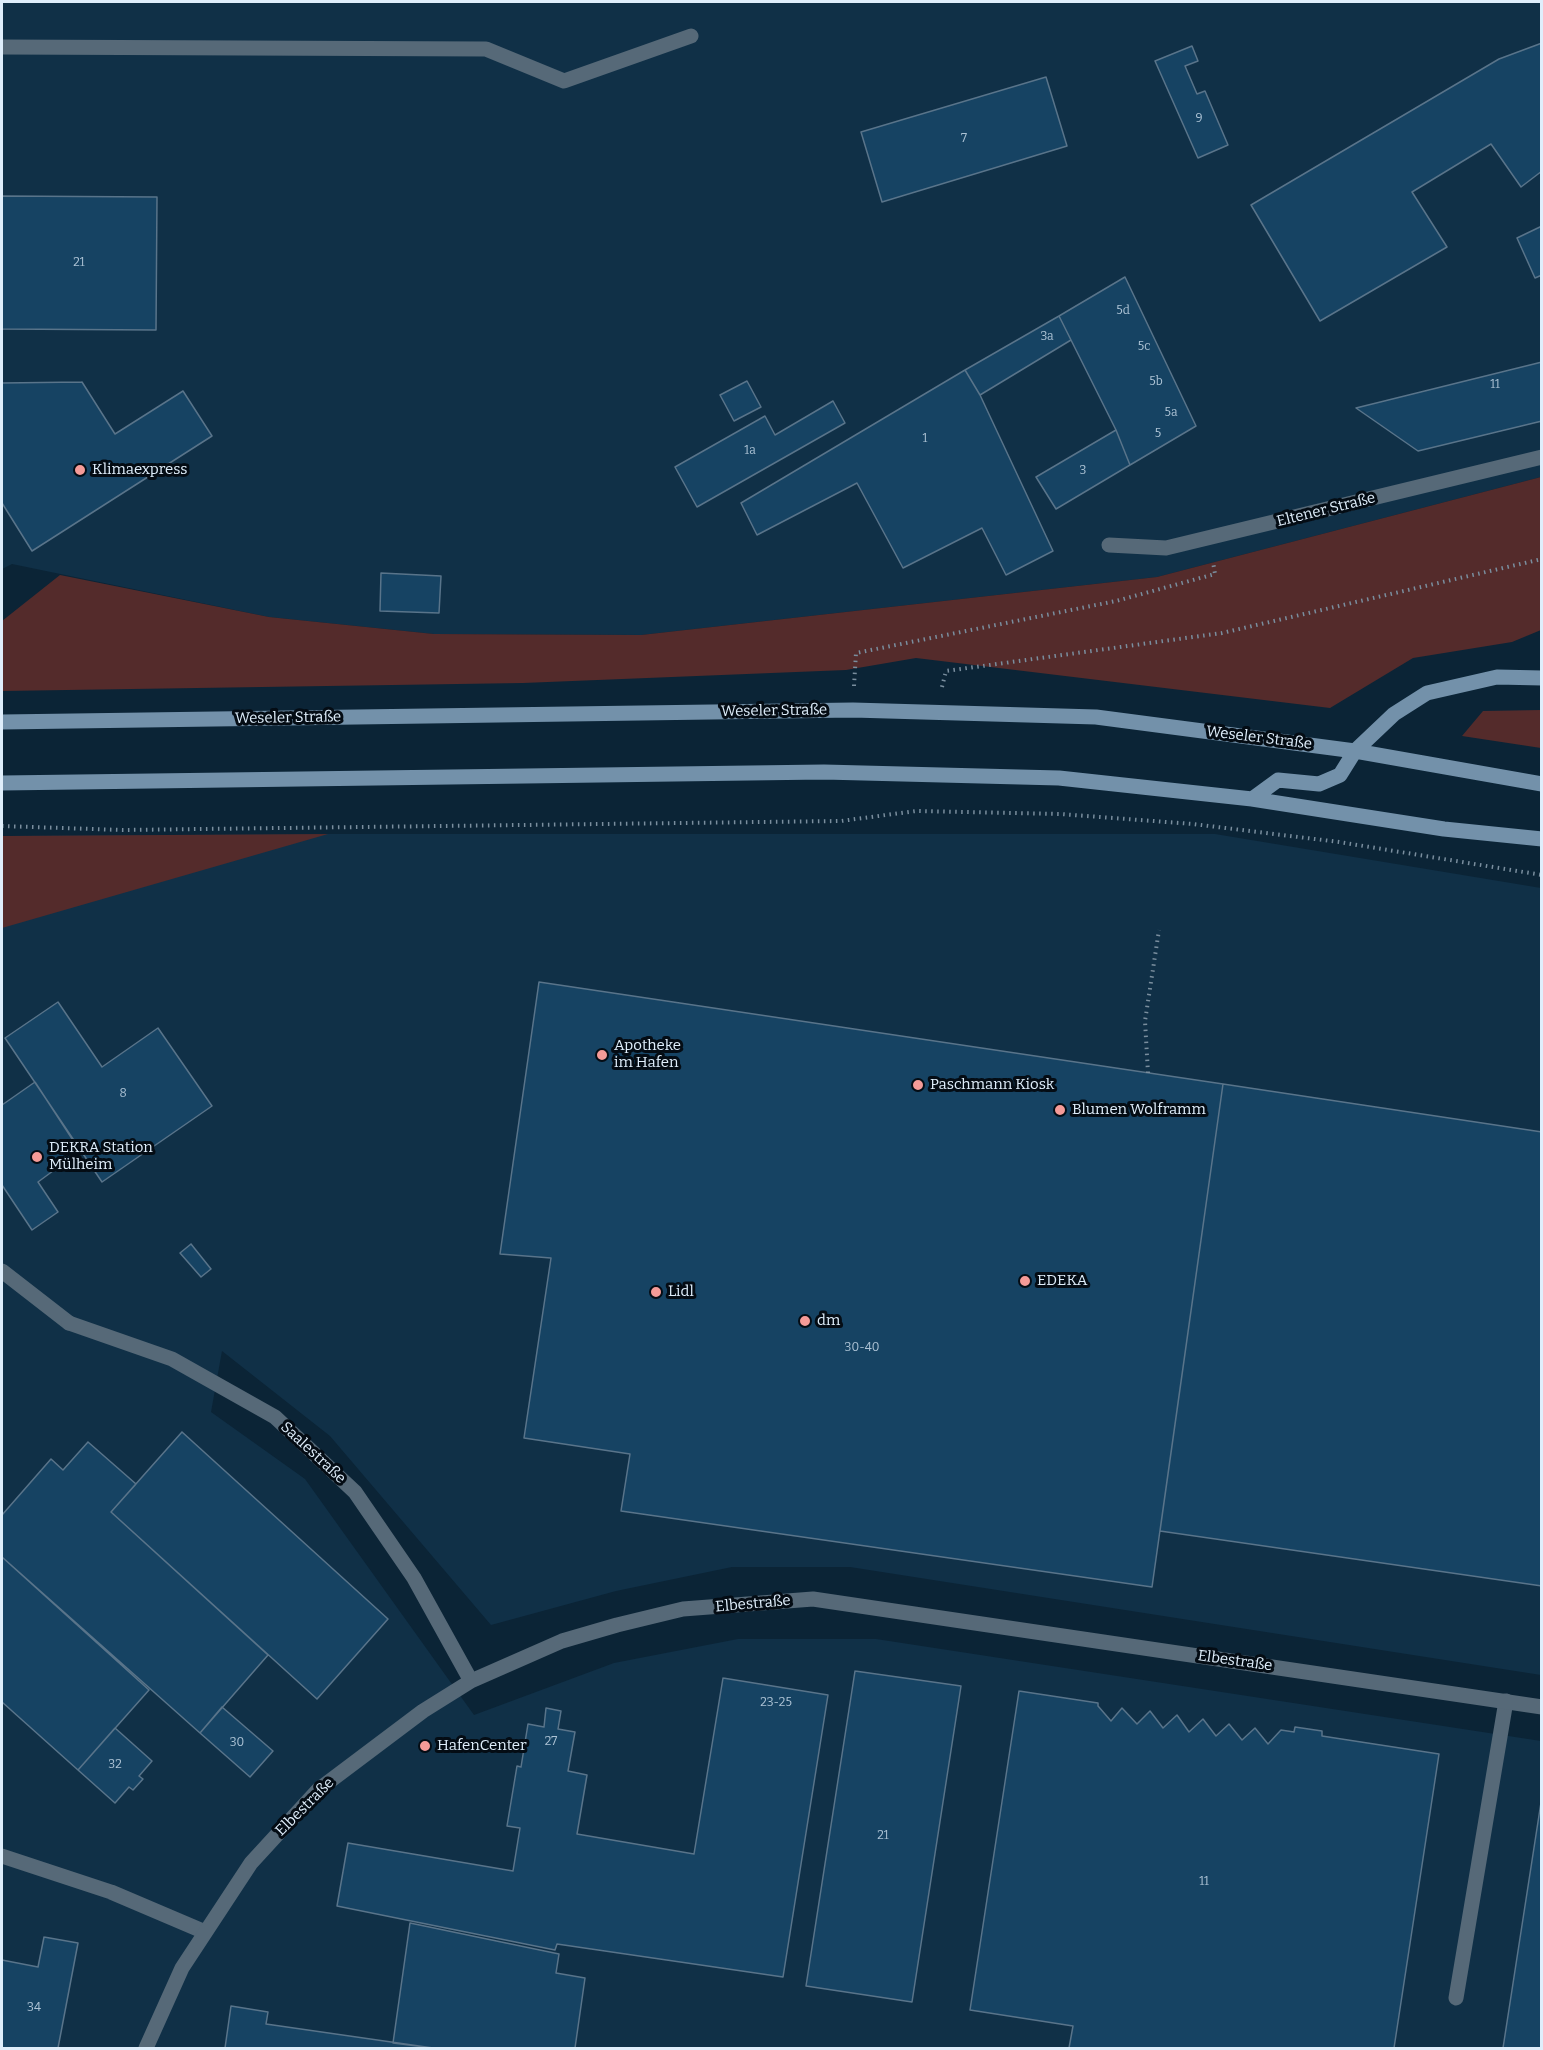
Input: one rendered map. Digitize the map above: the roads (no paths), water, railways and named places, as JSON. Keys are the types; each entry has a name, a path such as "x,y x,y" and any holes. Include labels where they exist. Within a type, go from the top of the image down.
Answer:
{"main road":[{"path":"1252,799 1278,780 1319,784 1340,775 1355,751 1394,714 1427,693 1497,677 1542,678"},
{"name":"Weseler Straße","path":"2,722 853,710 1096,717 1355,751 1542,784"},
{"path":"2,783 824,772 1059,778 1252,799 1444,829 1542,839"}],"street":[{"path":"2,47 486,49 564,81 691,36"},
{"name":"Eltener Straße","path":"1109,545 1166,548 1542,458"},
{"name":"Saalestraße","path":"2,1271 69,1323 172,1359 275,1417 355,1492 414,1578 471,1681"},
{"path":"2,1286 17,1281"},
{"name":"Elbestraße","path":"146,2049 182,1968 205,1932 251,1863 318,1790 423,1711 471,1681 562,1641 617,1625 683,1609 813,1599 1542,1707"},
{"path":"1456,1998 1506,1701"},
{"path":"2,1856 111,1892 205,1932"}],"place":[{"name":"Klimaexpress","path":"80,470"},
{"name":"Apotheke im Hafen","path":"602,1055"},
{"name":"Paschmann Kiosk","path":"918,1085"},
{"name":"Blumen Wolframm","path":"1060,1110"},
{"name":"DEKRA Station Mülheim","path":"37,1157"},
{"name":"EDEKA","path":"1025,1281"},
{"name":"Lidl","path":"656,1292"},
{"name":"dm","path":"805,1321"},
{"name":"HafenCenter","path":"425,1746"}]}
